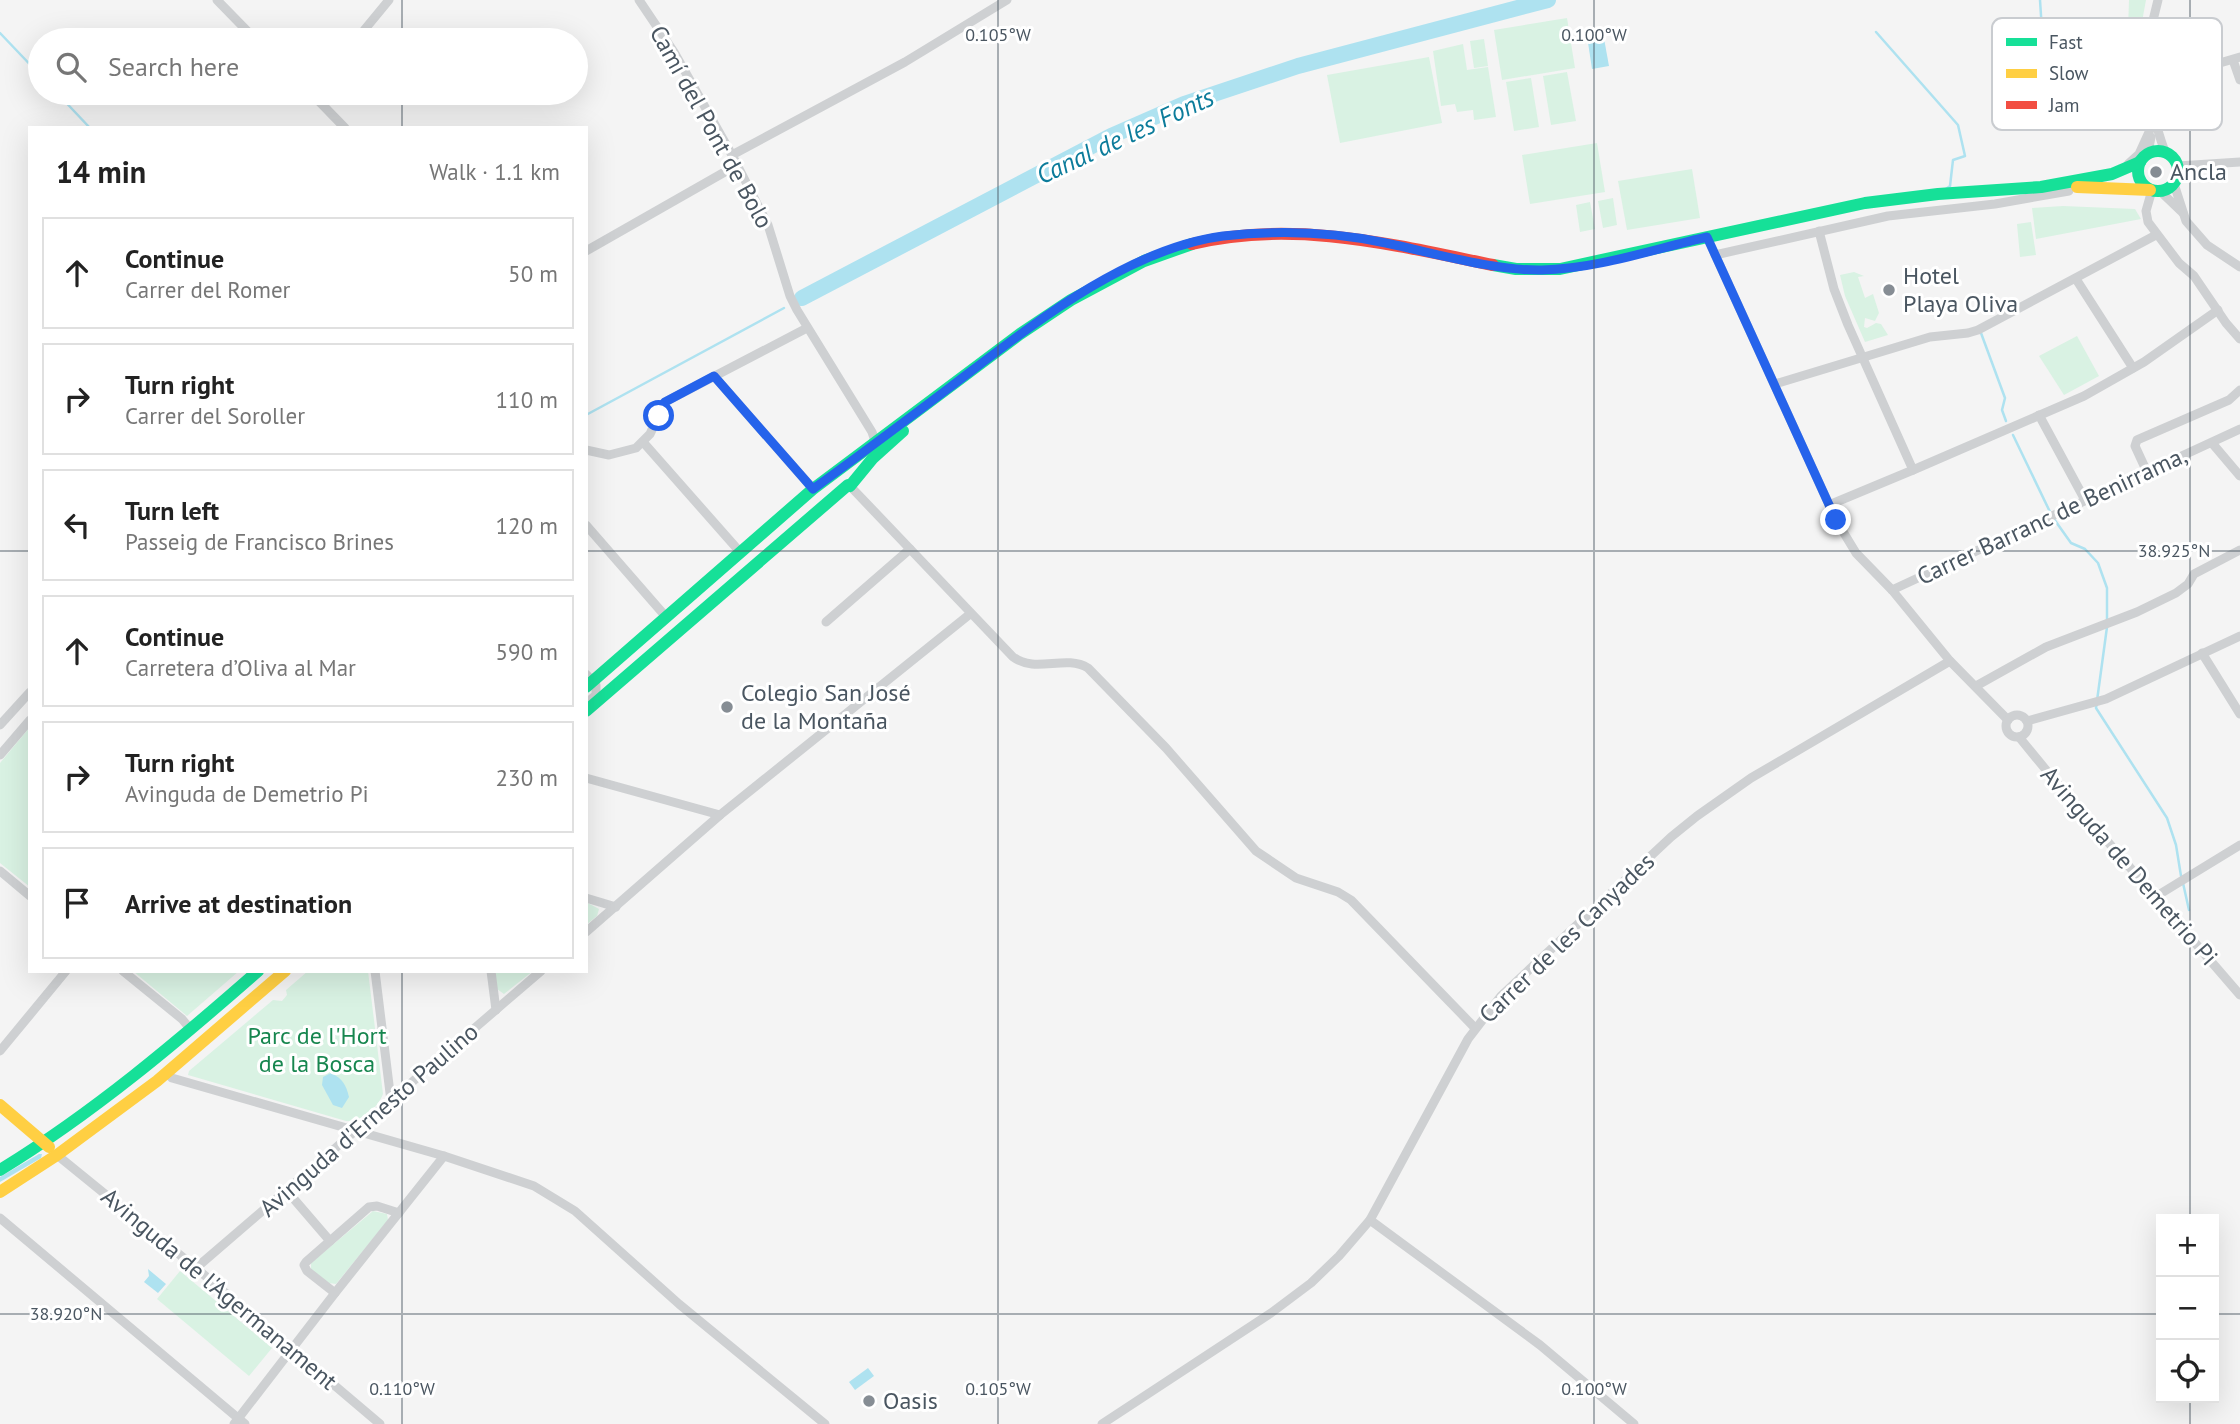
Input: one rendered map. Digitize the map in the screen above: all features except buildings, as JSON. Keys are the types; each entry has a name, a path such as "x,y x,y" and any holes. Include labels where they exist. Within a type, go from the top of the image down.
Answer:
{"street":[{"path":"217,0 244,28"},
{"path":"366,28 390,0"},
{"name":"Camí del Pont de Bolo","path":"639,0 674,52 732,155 768,225 790,296 797,310 876,442"},
{"path":"732,155 905,62 1007,0"},
{"path":"2154,18 2158,0"},
{"path":"2236,58 2240,80"},
{"path":"323,105 343,126"},
{"path":"2081,180 2132,161 2143,147 2150,130"},
{"path":"2152,130 2138,173 2151,188 2184,214"},
{"path":"2157,130 2165,152 2174,157 2178,166 2174,184 2186,221 2207,244 2240,267"},
{"path":"2042,187 2119,172 2144,157 2165,152"},
{"path":"2178,166 2240,162"},
{"path":"588,250 737,165"},
{"path":"2081,180 2151,188"},
{"path":"588,702 596,695 596,685 588,681 667,618 813,489 1020,334 1100,283 1160,255 1220,237 1277,234 1347,236 1497,266 1542,270 1604,261 1865,203 1938,194 2042,187 2151,188 2174,184"},
{"path":"2151,188 2146,214 2156,235 2179,263 2194,275 2240,339"},
{"path":"1715,255 1888,216 1995,204 2070,191"},
{"path":"1819,231 1837,297 1913,470"},
{"path":"1775,384 1930,337 1978,330 2156,235"},
{"path":"1707,237 1842,533 1856,553 1892,590 1950,661 2008,720 2007,731 2012,736 2020,737 2027,731 2027,720 2023,716 2016,715 2008,720"},
{"path":"2076,279 2133,368"},
{"path":"1829,505 2084,396 2133,368 2218,310"},
{"path":"588,450 616,454 630,450 643,442 656,423 662,405 807,328"},
{"path":"714,376 813,489"},
{"path":"588,708 854,481 873,458 947,390"},
{"path":"2147,472 2135,446 2137,440 2229,400 2240,390"},
{"path":"2039,415 2085,500"},
{"name":"Carrer Barranc de Benirrama,","path":"1892,590 2240,429"},
{"path":"643,442 740,552"},
{"path":"854,481 861,463 877,451 876,442"},
{"path":"2212,443 2240,476"},
{"path":"840,469 854,481 910,549 970,614 1021,662 1032,665 1076,663 1088,668 1166,748 1256,851 1296,878 1338,892 1351,900 1475,1028"},
{"path":"588,527 667,618"},
{"path":"826,622 910,549"},
{"path":"1976,687 2035,652 2176,593 2188,584 2194,574 2240,550"},
{"path":"588,930 720,815 970,614"},
{"path":"2027,720 2098,701 2240,636"},
{"path":"2202,653 2240,714"},
{"name":"Carrer de les Canyades","path":"1102,1424 1271,1313 1311,1283 1354,1241 1370,1220 1475,1028 1522,975 1671,837 1751,778 1950,661"},
{"path":"0,725 28,694"},
{"path":"0,755 28,722"},
{"name":"Avinguda de Demetrio Pi","path":"2020,737 2043,768 2240,995"},
{"path":"588,779 720,815"},
{"path":"2155,897 2240,845"},
{"path":"1,875 28,895"},
{"path":"588,899 616,907"},
{"path":"0,1051 64,973"},
{"path":"125,973 182,1019 191,1030"},
{"path":"0,1170 45,1143 151,1064 256,973"},
{"path":"0,1192 162,1077 283,973"},
{"path":"375,973 391,1101"},
{"path":"491,973 496,1010"},
{"name":"Avinguda d'Ernesto Paulino","path":"197,1268 539,973"},
{"path":"151,1064 162,1077 356,1130 534,1186 575,1211 679,1304 825,1424"},
{"path":"0,1105 57,1154"},
{"name":"Avinguda de l'Agermanament","path":"57,1154 197,1268 291,1351 380,1424"},
{"path":"0,1218 239,1422 335,1293 444,1156"},
{"path":"287,1191 330,1241"},
{"path":"335,1293 307,1271 304,1265 372,1206 399,1213"},
{"path":"1370,1220 1540,1345 1634,1424"}],"green space":[{"path":"2129,0 2146,0 2143,18 2128,18"},
{"path":"1567,18 1575,68 1502,80 1494,30"},
{"path":"1484,39 1488,66 1474,68 1470,41"},
{"path":"1463,44 1467,70 1488,67 1496,117 1474,120 1473,110 1457,112 1455,104 1441,106 1433,51"},
{"path":"1429,57 1442,123 1340,143 1327,75"},
{"path":"1567,72 1576,121 1551,125 1543,76"},
{"path":"1531,78 1539,127 1514,131 1506,82"},
{"path":"1597,143 1605,192 1530,204 1522,155"},
{"path":"1692,169 1700,218 1627,230 1618,181"},
{"path":"1613,198 1617,225 1603,228 1598,201"},
{"path":"1590,202 1595,229 1580,232 1576,205"},
{"path":"2063,206 2135,209 2141,219 2036,239 2032,208"},
{"path":"2031,222 2036,255 2020,257 2017,224"},
{"path":"1854,272 1864,276 1858,277 1865,298 1873,294 1879,313 1875,321 1865,318 1864,327 1881,324 1888,335 1865,342 1845,296 1840,275"},
{"path":"2077,336 2099,376 2064,395 2039,356"},
{"path":"28,729 28,885 0,863 0,763"},
{"path":"588,903 599,909 597,916 588,923"},
{"path":"135,973 237,973 187,1016"},
{"name":"Parc de l'Hort de la Bosca","path":"306,973 368,973 383,1094 368,1113 346,1121 188,1075 189,1071 273,1000 282,1001 287,995 286,990"},
{"path":"495,973 530,973 504,994 497,989"},
{"path":"373,1211 387,1214 388,1220 336,1284 329,1283 311,1269 311,1263"},
{"path":"180,1271 272,1348 249,1376 157,1299"}],"water":[{"path":"1603,33 1609,66 1592,69 1587,36"},
{"path":"331,1073 341,1080 348,1093 349,1097 342,1108 333,1105 322,1085 323,1077"},
{"path":"42,1154 41,1158 0,1182 0,1177"},
{"path":"148,1269 166,1284 158,1293 144,1282 149,1276"},
{"path":"868,1368 874,1376 855,1390 849,1382"}],"waterway":[{"name":"Canal de les Fonts","path":"802,298 1111,136 1184,104 1298,66 1548,0"},
{"path":"2040,0 2041,18"},
{"path":"1876,32 1958,125 1965,156 1953,160 1950,186 1946,189"},
{"path":"0,33 28,62"},
{"path":"68,105 88,126"},
{"name":"Canal de les Fonts","path":"588,414 784,308"},
{"path":"1981,333 2005,398 2002,410 2006,421"},
{"path":"2013,435 2051,514"},
{"path":"2054,519 2071,543 2085,549 2098,563 2107,588 2107,620"},
{"path":"2107,627 2096,708 2167,818 2176,845 2181,876"},
{"path":"2183,883 2189,910"}],"traffic: fast":[{"path":"2158,151 2166,152 2172,157 2177,163 2178,171 2177,179 2172,185 2166,190 2158,191 2150,190 2144,185 2139,179 2138,171 2139,163 2144,157 2150,152 2158,151"},
{"path":"1493,265 1516,269 1560,269 1865,203 1938,194 2041,187 2112,174 2140,162"},
{"path":"588,685 813,489 1020,334 1071,300 1144,261 1192,244"},
{"path":"588,709 850,486 873,458 903,431"},
{"path":"0,1170 68,1125 133,1076 256,973"}],"traffic: slow":[{"path":"2077,187 2150,190"},
{"path":"0,1192 57,1155 157,1081 283,973"},
{"path":"0,1105 49,1147"}],"traffic: jam":[{"path":"1192,244 1230,237 1305,234 1381,243 1493,265"}],"place":[{"name":"Ancla","path":"2156,172"},
{"name":"Hotel Playa Oliva","path":"1889,290"},
{"name":"Colegio San José de la Montaña","path":"727,707"},
{"name":"Oasis","path":"869,1401"}],"route":[{"path":"659,416 665,402 714,376 813,489 1020,334 1071,300 1144,261 1198,242 1239,235 1329,235 1364,239 1497,266 1542,270 1604,261 1707,237 1836,520"}]}
